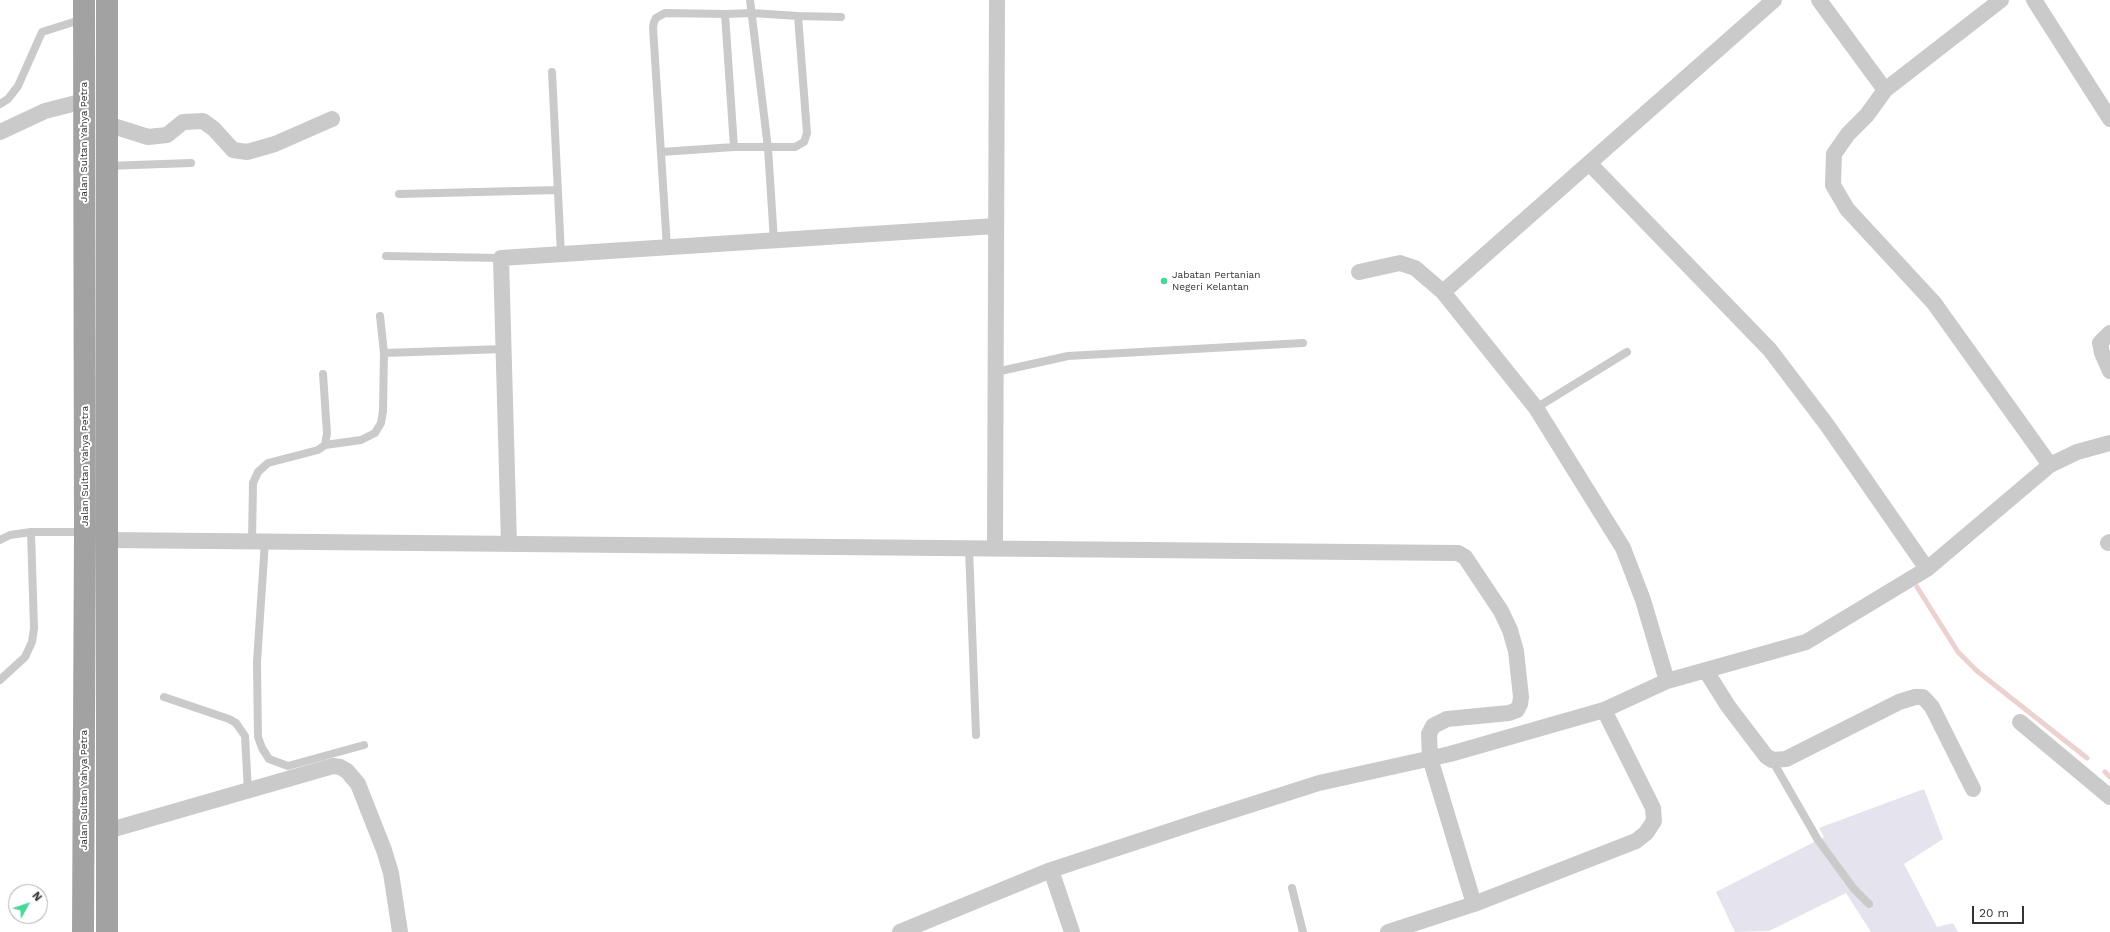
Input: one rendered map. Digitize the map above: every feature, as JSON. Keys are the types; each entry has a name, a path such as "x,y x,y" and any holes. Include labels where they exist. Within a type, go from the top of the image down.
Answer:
{"highway":[{"path":"107,0 107,932"},
{"name":"Jalan Sultan Yahya Petra","path":"83,932 85,532 84,9"}],"street":[{"path":"995,548 998,0"},
{"path":"1443,292 1774,0"},
{"path":"1819,0 1885,90"},
{"path":"2001,0 1885,90 1867,115 1848,134 1834,154 1833,185 1847,209 1934,303 2050,465"},
{"path":"2034,0 2110,119"},
{"path":"0,132 51,108 84,101"},
{"path":"107,124 148,138 167,135 183,122 203,121 214,129 233,150 246,152 275,144 332,119"},
{"path":"1589,163 1770,350 1827,425 1927,569"},
{"path":"509,544 500,258 996,226"},
{"path":"1359,272 1400,263 1408,264 1415,268 1443,292 1536,408 1623,548 1643,600 1667,681"},
{"path":"2110,333 2100,343 2102,354 2110,371"},
{"path":"900,932 1051,870 1318,783 1430,758 1604,710 1667,681 1806,642 1927,569 2050,465 2076,452 2110,443"},
{"path":"107,540 1462,554 1501,611 1510,630 1516,651 1520,704 1517,710 1509,713 1447,719 1433,726 1429,734 1430,758 1474,904"},
{"path":"1706,671 1728,706 1766,756 1772,760 1786,759 1900,702 1914,697 1923,697 1929,701 1973,789"},
{"path":"1388,932 1474,904 1636,841 1646,834 1654,821 1652,808 1604,710"},
{"path":"2020,722 2110,797"},
{"path":"107,831 248,792 333,766 347,771 358,784 392,873 400,932"},
{"path":"1051,870 1072,932"}],"lane":[{"path":"750,0 768,148 774,241"},
{"path":"0,104 8,99 18,86 42,32 84,9"},
{"path":"668,248 654,22 656,18 665,13 752,13 841,17"},
{"path":"726,14 734,147"},
{"path":"661,152 734,147 795,147 804,142 806,138 798,16"},
{"path":"552,72 561,254"},
{"path":"107,166 191,163"},
{"path":"399,194 557,190"},
{"path":"386,256 500,258"},
{"path":"364,745 288,766 270,759 262,748 258,737 258,541 253,483 258,472 268,463 318,450 325,445 361,440 375,433 380,423 383,411 384,353 380,316"},
{"path":"996,372 1068,356 1303,343"},
{"path":"384,353 503,349"},
{"path":"1536,408 1627,352"},
{"path":"323,374 327,433 325,445"},
{"path":"0,540 10,536 31,532 85,532"},
{"path":"0,680 25,657 32,642 34,628 31,532"},
{"path":"969,548 976,735"},
{"path":"164,697 229,719 236,723 245,736 248,792"},
{"path":"1772,760 1818,840 1854,889 1870,904"},
{"path":"1292,888 1303,932"}],"shaded area":[{"path":"1924,789 1943,839 1904,864 1937,927 1953,923 1958,932 1871,932 1846,893 1769,931 1735,932 1716,892 1824,837 1819,828"}],"waterway":[{"path":"1917,587 1958,652 1977,671 2087,758"},
{"path":"2105,772 2110,777"}],"place":[{"name":"Jabatan Pertanian Negeri Kelantan","path":"1164,281"}]}
